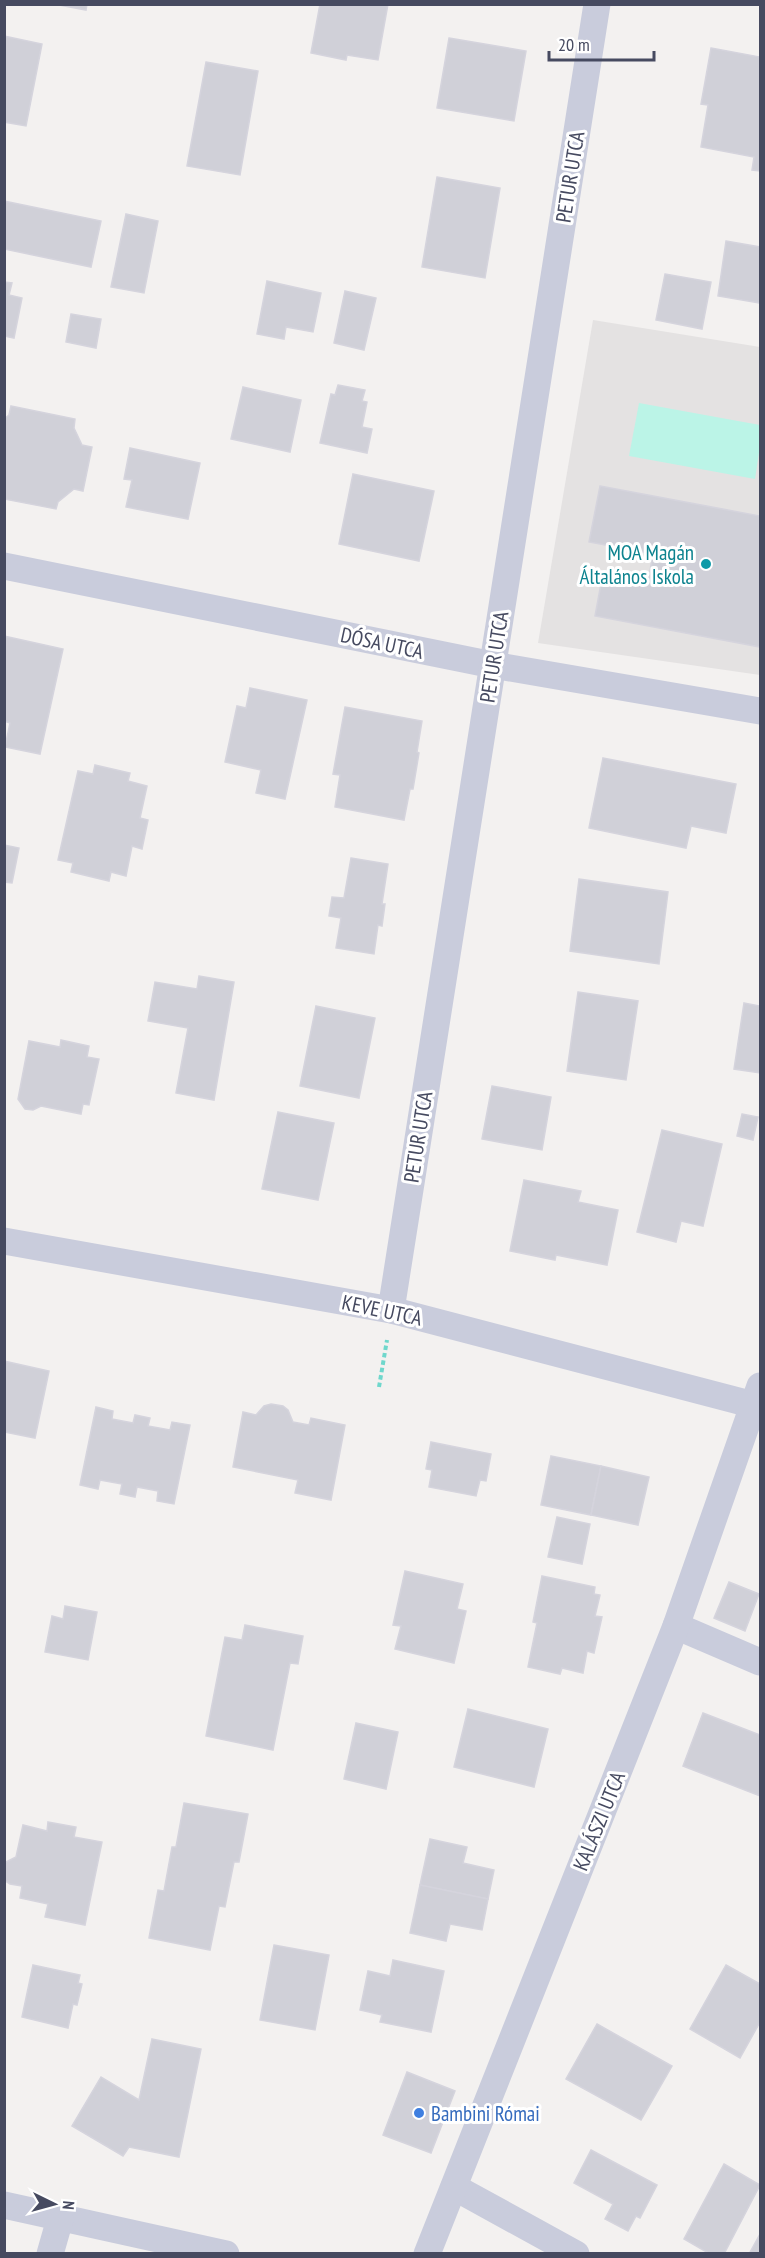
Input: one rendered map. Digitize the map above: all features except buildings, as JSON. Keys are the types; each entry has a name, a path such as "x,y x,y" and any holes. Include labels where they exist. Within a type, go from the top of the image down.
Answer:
{"street":[{"name":"PETUR UTCA","path":"391,1310 597,4"},
{"name":"DÓSA UTCA","path":"4,566 493,665 760,711"},
{"name":"KEVE UTCA","path":"4,1241 391,1310 757,1395"},
{"name":"KALÁSZI UTCA","path":"427,2253 676,1626 757,1395"},
{"path":"676,1626 760,1662"},
{"path":"454,2187 576,2253"},
{"path":"4,2205 60,2219 226,2253"},
{"path":"50,2253 60,2219"}],"path":[{"path":"379,1387 391,1310"}],"shaded area":[{"path":"593,320 760,347 760,675 538,643"}],"green space":[{"path":"639,403 760,425 760,446 755,479 629,456"}],"place":[{"name":"MOA Magán Általános Iskola","path":"706,564"},
{"name":"Bambini Római","path":"419,2113"}]}
